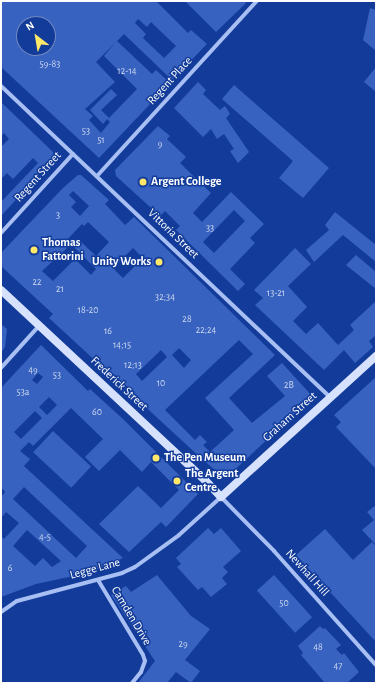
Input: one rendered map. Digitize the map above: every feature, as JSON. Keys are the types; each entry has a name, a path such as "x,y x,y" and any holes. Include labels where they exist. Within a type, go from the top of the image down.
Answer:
{"street":[{"name":"Regent Place","path":"97,176 254,2"},
{"name":"Vittoria Street","path":"1,86 330,397"},
{"name":"Regent Street","path":"1,233 73,154"},
{"name":"Frederick Street","path":"1,290 205,480 221,497"},
{"path":"1,368 39,326"},
{"name":"Graham Street","path":"221,497 376,356"},
{"name":"Newhall Hill","path":"221,497 274,551 376,665"},
{"name":"Legge Lane","path":"1,612 17,601 122,573 149,558 179,535 221,497"},
{"name":"Camden Drive","path":"98,580 143,655 145,661 141,672 132,683"}],"building":[{"path":"1,1 156,1 188,33 191,30 207,44 172,80 124,34 117,41 152,74 156,70 170,83 99,158 1,67","holes":["138,19 147,27 151,22 176,46 164,58 143,38 146,34 135,23","115,43 104,56 137,89 109,118 101,110 117,95 111,89 90,110 103,124 107,119 110,122 101,133 89,120 93,116 85,109 115,82 96,62"]},
{"path":"185,1 244,1 246,3 216,32"},
{"path":"370,8 376,10 376,51 363,40"},
{"path":"376,67 376,92 364,82"},
{"path":"198,82 206,90 203,94 220,110 225,106 230,114 226,118 249,152 238,163 230,151 234,149 224,134 217,139 211,129 203,137 174,108"},
{"path":"234,85 329,168 303,198 279,178 293,161 222,99"},
{"path":"1,102 53,152 54,158 1,216 1,202 38,163 33,158 13,179 7,173 1,179 1,147 9,139 4,133 1,136"},
{"path":"158,126 170,136 167,139 186,157 180,163 211,193 193,213 202,222 231,192 264,224 250,238 255,243 230,269 245,284 238,291 176,230 180,226 165,211 160,216 116,176 115,170","holes":["234,210 245,221 214,253 203,242"]},
{"path":"78,175 81,175 109,200 105,204 125,225 134,217 275,355 229,398 252,423 285,396 267,376 282,363 313,397 230,474 222,476 202,459 49,318 53,314 1,266 1,253 63,188","holes":["73,191 89,206 80,216 71,207 76,202 69,195","88,222 109,242 96,256 80,241 74,247 96,269 91,275 75,259 53,281 42,271 67,248 63,244 82,224 84,226","133,248 143,258 123,278 113,268","239,340 253,354 205,398 234,430 210,452 203,445 207,442 200,435 195,440 165,410","179,348 191,360 184,368 172,355","161,350 167,357 142,381 136,374"]},
{"path":"335,212 376,245 376,262 343,235 314,262 306,250 329,230 325,225"},
{"path":"295,248 311,264 288,286 307,307 293,321 306,334 318,323 338,345 354,330 350,325 376,301 376,335 369,341 373,347 355,363 344,350 324,370 255,305 263,298 254,290"},
{"path":"356,255 376,272 376,289 346,265"},
{"path":"1,324 7,329 5,347 1,353"},
{"path":"41,345 88,391 90,389 123,419 198,494 166,527 161,522 129,552 99,524 138,486 161,508 179,490 151,462 142,472 120,450 99,471 85,457 103,439 71,408 33,446 29,442 20,451 30,459 24,466 123,558 92,572 36,584 1,597 1,536 4,539 19,523 6,512 1,518 1,497 5,492 3,489 1,490 1,388","holes":["38,373 43,377 37,384 32,380","49,397 57,405 47,415 39,407","35,411 42,418 21,439 14,432","24,487 87,546 76,558 13,499","27,530 61,561 52,567 43,558 35,566 13,546"]},
{"path":"376,377 376,469 336,427 341,422 334,415"},
{"path":"53,431 91,466 71,488 33,452"},
{"path":"376,505 376,545 362,530 374,520 367,512"},
{"path":"208,528 214,534 221,528 241,551 223,567 228,572 222,578 227,584 211,597 202,587 198,590 177,567 181,564 176,558"},
{"path":"325,529 353,560 372,542 376,546 376,642 296,555"},
{"path":"157,575 191,616 210,629 185,660 200,671 191,683 176,672 167,683 138,683 155,661 111,595 126,586 131,592"},
{"path":"274,575 312,617 295,633 257,590"},
{"path":"320,626 323,629 325,628 341,645 336,649 342,655 344,653 359,672 347,683 325,683 301,655 303,653 298,646"}],"place":[{"name":"Argent College","path":"143,182"},
{"name":"Thomas Fattorini","path":"34,250"},
{"name":"Unity Works","path":"159,262"},
{"name":"The Pen Museum","path":"156,458"},
{"name":"The Argent Centre","path":"177,481"}]}
